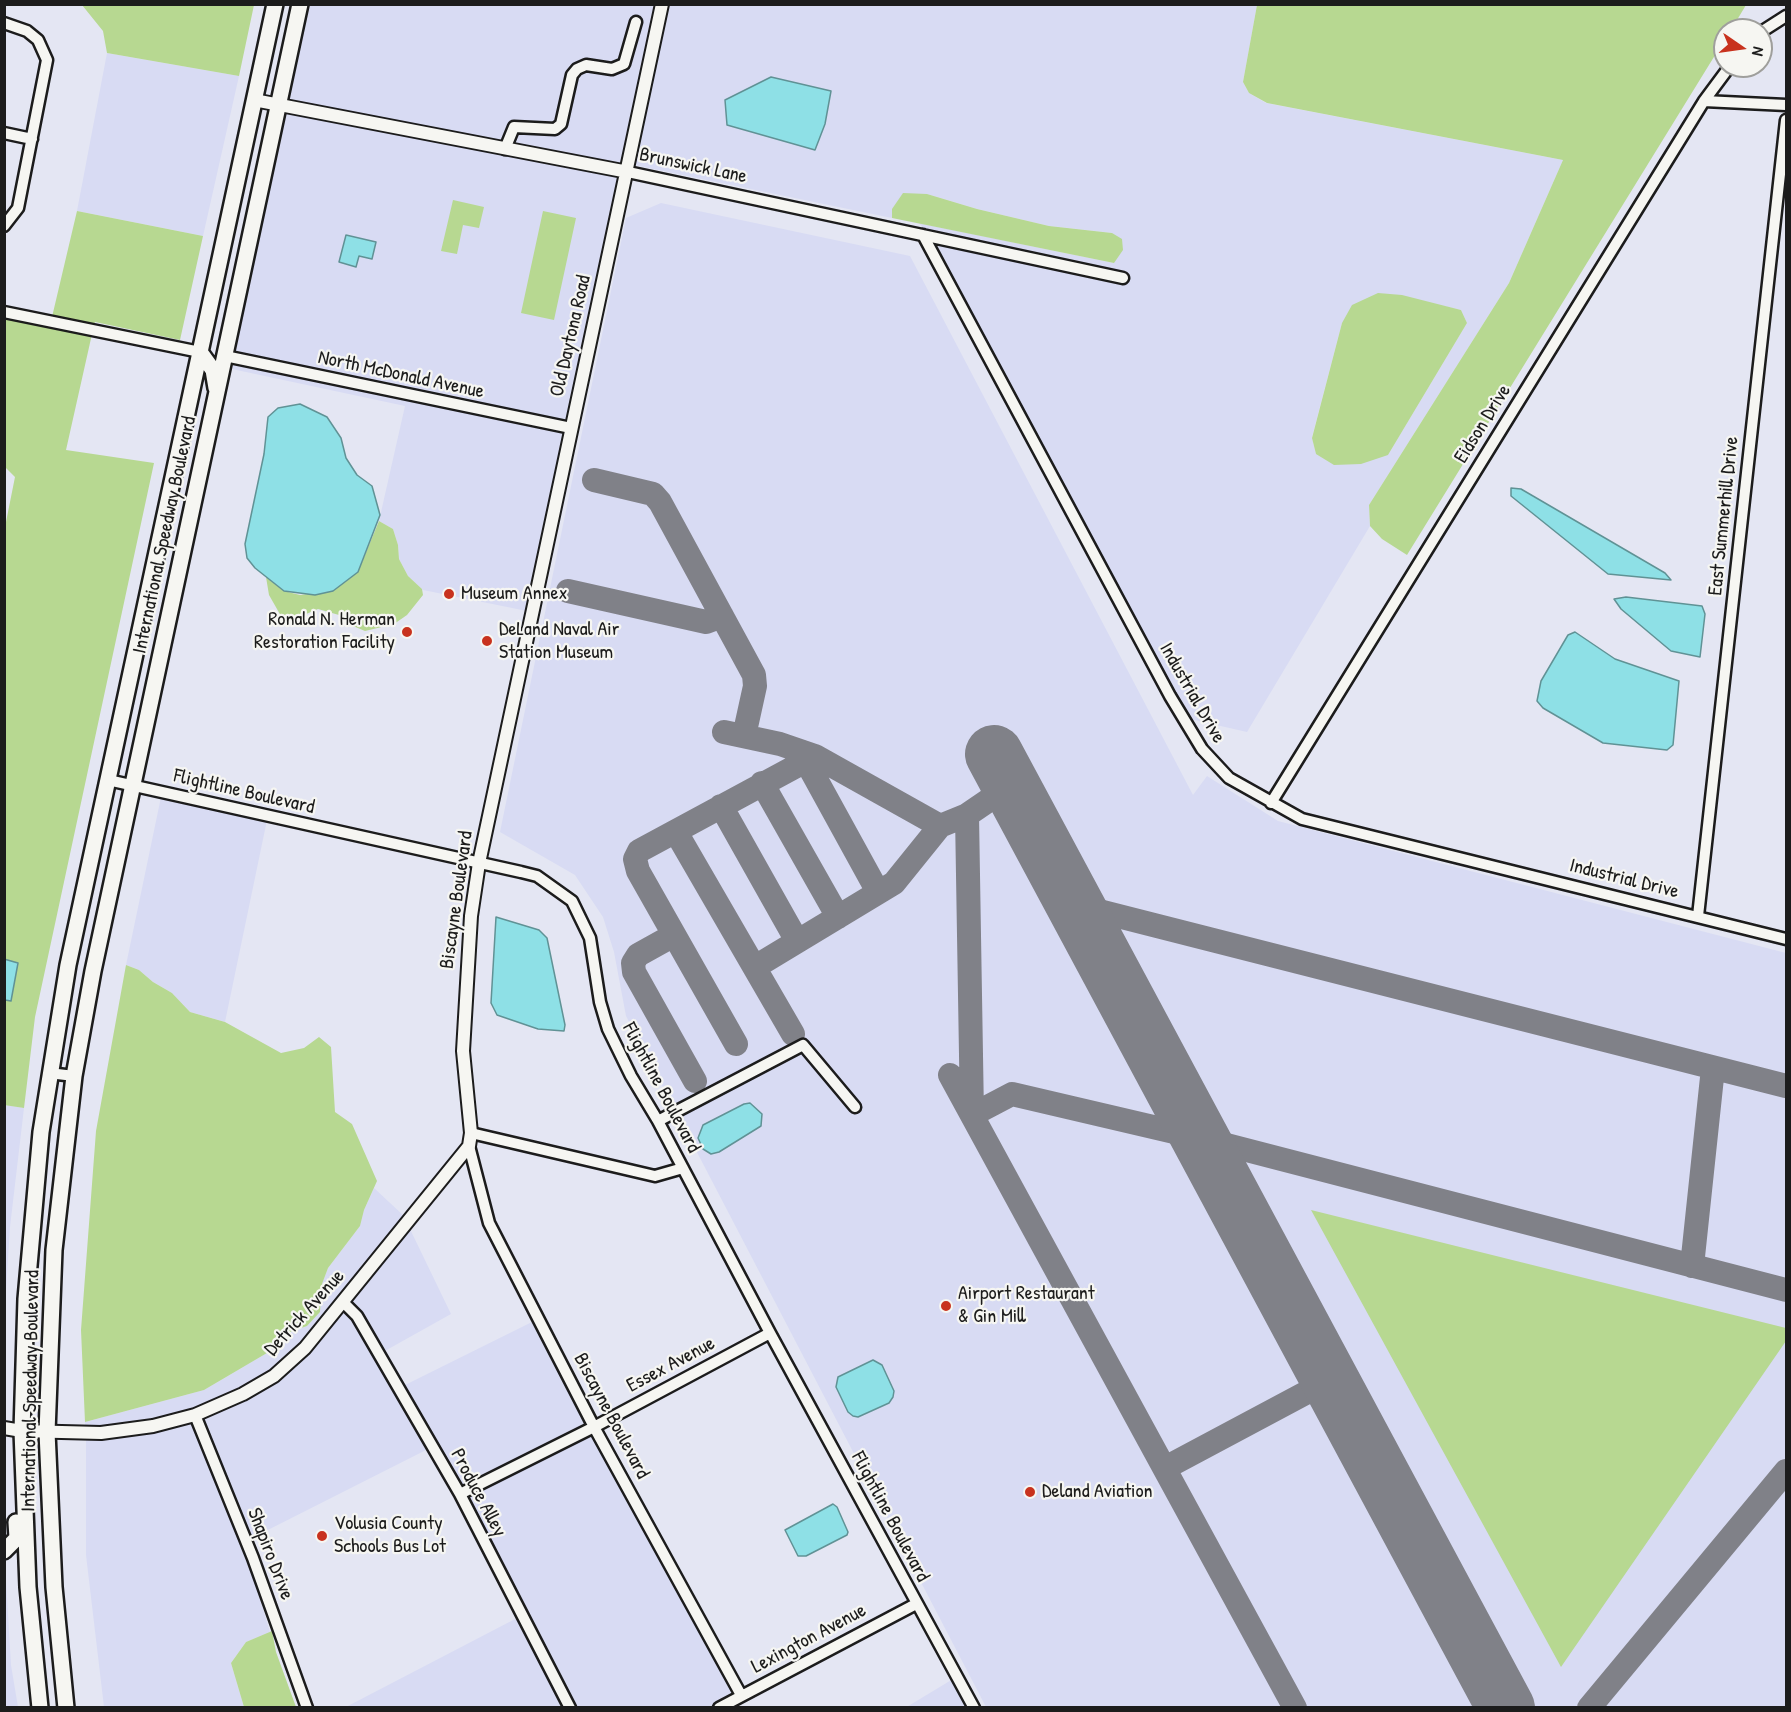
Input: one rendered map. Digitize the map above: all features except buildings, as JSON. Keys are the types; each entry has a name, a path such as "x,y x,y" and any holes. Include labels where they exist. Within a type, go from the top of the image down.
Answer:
{"main road":[{"name":"International Speedway Boulevard","path":"40,1707 27,1576 22,1431 29,1248 49,1073 64,986 275,4"},
{"name":"International Speedway Boulevard","path":"66,1707 54,1587 47,1432 54,1250 74,1076 93,971 300,4"},
{"path":"208,315 212,340 225,356"},
{"path":"200,352 213,370 216,394"},
{"path":"23,1460 15,1485 17,1538 4,1553 19,1562 27,1576"}],"street":[{"name":"Old Daytona Road","path":"518,676 570,428 628,172 662,4"},
{"path":"1773,24 1786,16"},
{"path":"506,149 514,127 555,129 561,124 572,75 577,69 586,64 612,69 624,64 636,22"},
{"path":"4,23 27,31 38,40 47,60 18,208 4,226"},
{"name":"Eidson Drive","path":"1270,803 1704,101 1721,78"},
{"name":"Brunswick Lane","path":"254,100 628,172 1123,278"},
{"path":"1704,101 1786,105"},
{"name":"East Summerhill Drive","path":"1698,916 1786,120"},
{"path":"4,133 32,139"},
{"name":"Industrial Drive","path":"923,236 1170,696 1202,749 1229,778 1302,819 1786,939"},
{"path":"4,312 200,352"},
{"name":"North McDonald Avenue","path":"225,356 570,428"},
{"name":"Biscayne Boulevard","path":"518,676 479,863 471,916 463,1051 471,1133 469,1146 489,1223 594,1427 741,1695"},
{"name":"Flightline Boulevard","path":"108,780 537,876 556,887 572,901 590,938 600,1002 608,1029 631,1076 658,1121 916,1604 974,1707"},
{"path":"658,1121 803,1045 855,1107"},
{"path":"49,1073 74,1076"},
{"path":"471,1133 655,1176 683,1168"},
{"name":"Detrick Avenue","path":"4,1428 22,1431 100,1433 153,1426 195,1415 243,1394 286,1367 343,1302 469,1146"},
{"name":"Produce Alley","path":"343,1302 357,1316 460,1494 570,1707"},
{"name":"Essex Avenue","path":"460,1494 594,1427 770,1333"},
{"name":"Shapiro Drive","path":"195,1415 253,1558 307,1707"},
{"name":"Lexington Avenue","path":"719,1707 916,1604"}],"shaded area":[{"path":"667,4 1257,5 1243,82 1249,93 1266,103 1563,160 1509,283 1369,505 1370,526 1247,732 1190,719 926,232 919,223 1114,263 1112,233 1049,226 977,209 927,194 892,209 892,218 634,165","holes":["771,77 831,91 809,148 764,135","1443,306 1461,310 1467,323 1388,455 1316,454 1312,437 1342,323"]},
{"path":"310,5 657,5 624,166 512,145 517,131 558,132 565,128 580,72 587,69 613,73 627,67 633,57 641,18 632,17 620,61 611,64 584,60 573,65 557,121 553,124 513,122 506,130 502,143 289,102"},
{"path":"107,53 239,76 203,236 77,211"},
{"path":"287,111 622,175 566,423 235,354"},
{"path":"661,203 910,256 1193,795 1207,776 1278,821 1786,953 1786,1707 986,1707 626,1016 614,952 603,917 575,875 500,832 626,218"},
{"path":"233,363 565,431 527,611 423,590 408,576 399,559 393,529 379,521 405,406 232,369"},
{"path":"161,797 267,820 225,1022 190,1012 172,993 153,982 139,970 126,965"},
{"path":"5,1105 24,1108 10,1227 5,1306"},
{"path":"374,1188 404,1216 301,1345 270,1372 241,1390 193,1411 152,1422 85,1428 85,1422 204,1390 267,1353 287,1333 307,1326 320,1312 322,1284 328,1268 360,1226"},
{"path":"409,1227 451,1314 383,1352 350,1302"},
{"path":"344,1309 353,1318 428,1449 250,1539 202,1417 289,1371"},
{"path":"534,1321 587,1425 462,1488 403,1386"},
{"path":"192,1421 246,1554 270,1632 246,1642 231,1663 244,1707 104,1707 86,1555 86,1437"},
{"path":"592,1433 734,1693 709,1707 575,1707 466,1496"},
{"path":"5,1563 11,1665 18,1707 5,1707"},
{"path":"517,1618 564,1707 344,1708"},
{"path":"953,1679 968,1708 905,1708"}],"green space":[{"path":"82,5 254,5 239,76 107,53 103,31"},
{"path":"1257,5 1746,5 1738,18 1713,18 1713,58 1407,555 1382,539 1370,526 1369,505 1509,283 1563,160 1267,103 1249,93 1243,82"},
{"path":"903,193 927,194 977,209 1049,226 1112,233 1122,239 1123,250 1114,263 892,218 892,209"},
{"path":"453,200 484,207 479,228 463,225 457,254 441,251"},
{"path":"77,211 203,236 180,340 95,322 94,326 52,317"},
{"path":"543,211 576,218 554,320 521,313"},
{"path":"1378,293 1402,295 1461,310 1467,323 1388,455 1361,464 1334,465 1316,454 1312,438 1342,323 1352,305"},
{"path":"4,317 92,334 66,450 154,463 35,1017 24,1108 4,1105 4,532 15,477 5,467"},
{"path":"379,521 393,529 399,559 408,576 422,589 423,595 407,615 394,624 365,631 346,623 339,615 318,609 285,623 269,595 266,577 284,591 300,595 333,591 362,562"},
{"path":"126,965 139,970 153,982 172,993 190,1012 225,1022 281,1053 304,1048 319,1037 331,1047 335,1112 352,1124 377,1181 364,1210 360,1226 328,1268 322,1284 320,1312 307,1326 287,1333 267,1353 204,1390 85,1422 81,1330 96,1131"},
{"path":"1311,1210 1786,1328 1786,1341 1561,1667"},
{"path":"272,1631 276,1652 296,1707 244,1707 231,1663 246,1642"}],"water":[{"path":"771,77 831,91 825,124 815,150 727,125 725,100"},
{"path":"346,235 376,242 372,259 359,256 356,267 339,262"},
{"path":"300,404 327,417 341,438 346,458 357,475 372,486 380,515 358,572 333,591 315,595 284,591 255,568 247,558 245,544 264,454 268,417 278,408"},
{"path":"1511,488 1521,489 1665,573 1671,580 1608,574 1511,496"},
{"path":"1626,597 1702,606 1705,614 1700,657 1671,651 1621,609 1614,599"},
{"path":"1575,632 1615,659 1679,681 1673,745 1667,750 1603,743 1543,708 1537,701 1541,681 1568,635"},
{"path":"496,917 539,930 547,938 565,1025 564,1031 538,1029 497,1015 491,1003"},
{"path":"4,959 18,963 11,1001 5,1000"},
{"path":"750,1103 762,1114 761,1126 719,1152 711,1154 703,1149 698,1138 703,1125"},
{"path":"873,1360 882,1365 894,1391 893,1397 889,1403 858,1417 853,1416 848,1412 836,1387 838,1377"},
{"path":"833,1504 837,1507 848,1532 847,1535 806,1556 798,1556 785,1530"}],"taxiway":[{"path":"594,480 653,494 660,502 754,675 755,686 744,736"},
{"path":"568,591 706,622 722,616"},
{"path":"724,732 780,744 815,756 940,826 967,815"},
{"path":"736,1044 638,871 635,859 639,851 815,756"},
{"path":"806,761 878,892"},
{"path":"762,783 838,917"},
{"path":"1011,785 967,815 972,1115 1012,1094 1200,1138 1786,1290"},
{"path":"721,806 797,941"},
{"path":"755,967 894,883 940,826"},
{"path":"676,832 793,1034"},
{"path":"1075,905 1786,1086"},
{"path":"674,935 638,955 633,963 634,972 695,1081"},
{"path":"1692,1266 1713,1068"},
{"path":"950,1075 1295,1708"},
{"path":"1165,1468 1330,1380"},
{"path":"1589,1708 1786,1471"}],"runway":[{"path":"994,754 1506,1708"}],"place":[{"name":"Museum Annex","path":"449,594"},
{"name":"Ronald N. Herman Restoration Facility","path":"407,632"},
{"name":"DeLand Naval Air Station Museum","path":"487,641"},
{"name":"Airport Restaurant & Gin Mill","path":"946,1306"},
{"name":"Deland Aviation","path":"1030,1492"},
{"name":"Volusia County Schools Bus Lot","path":"322,1536"}]}
